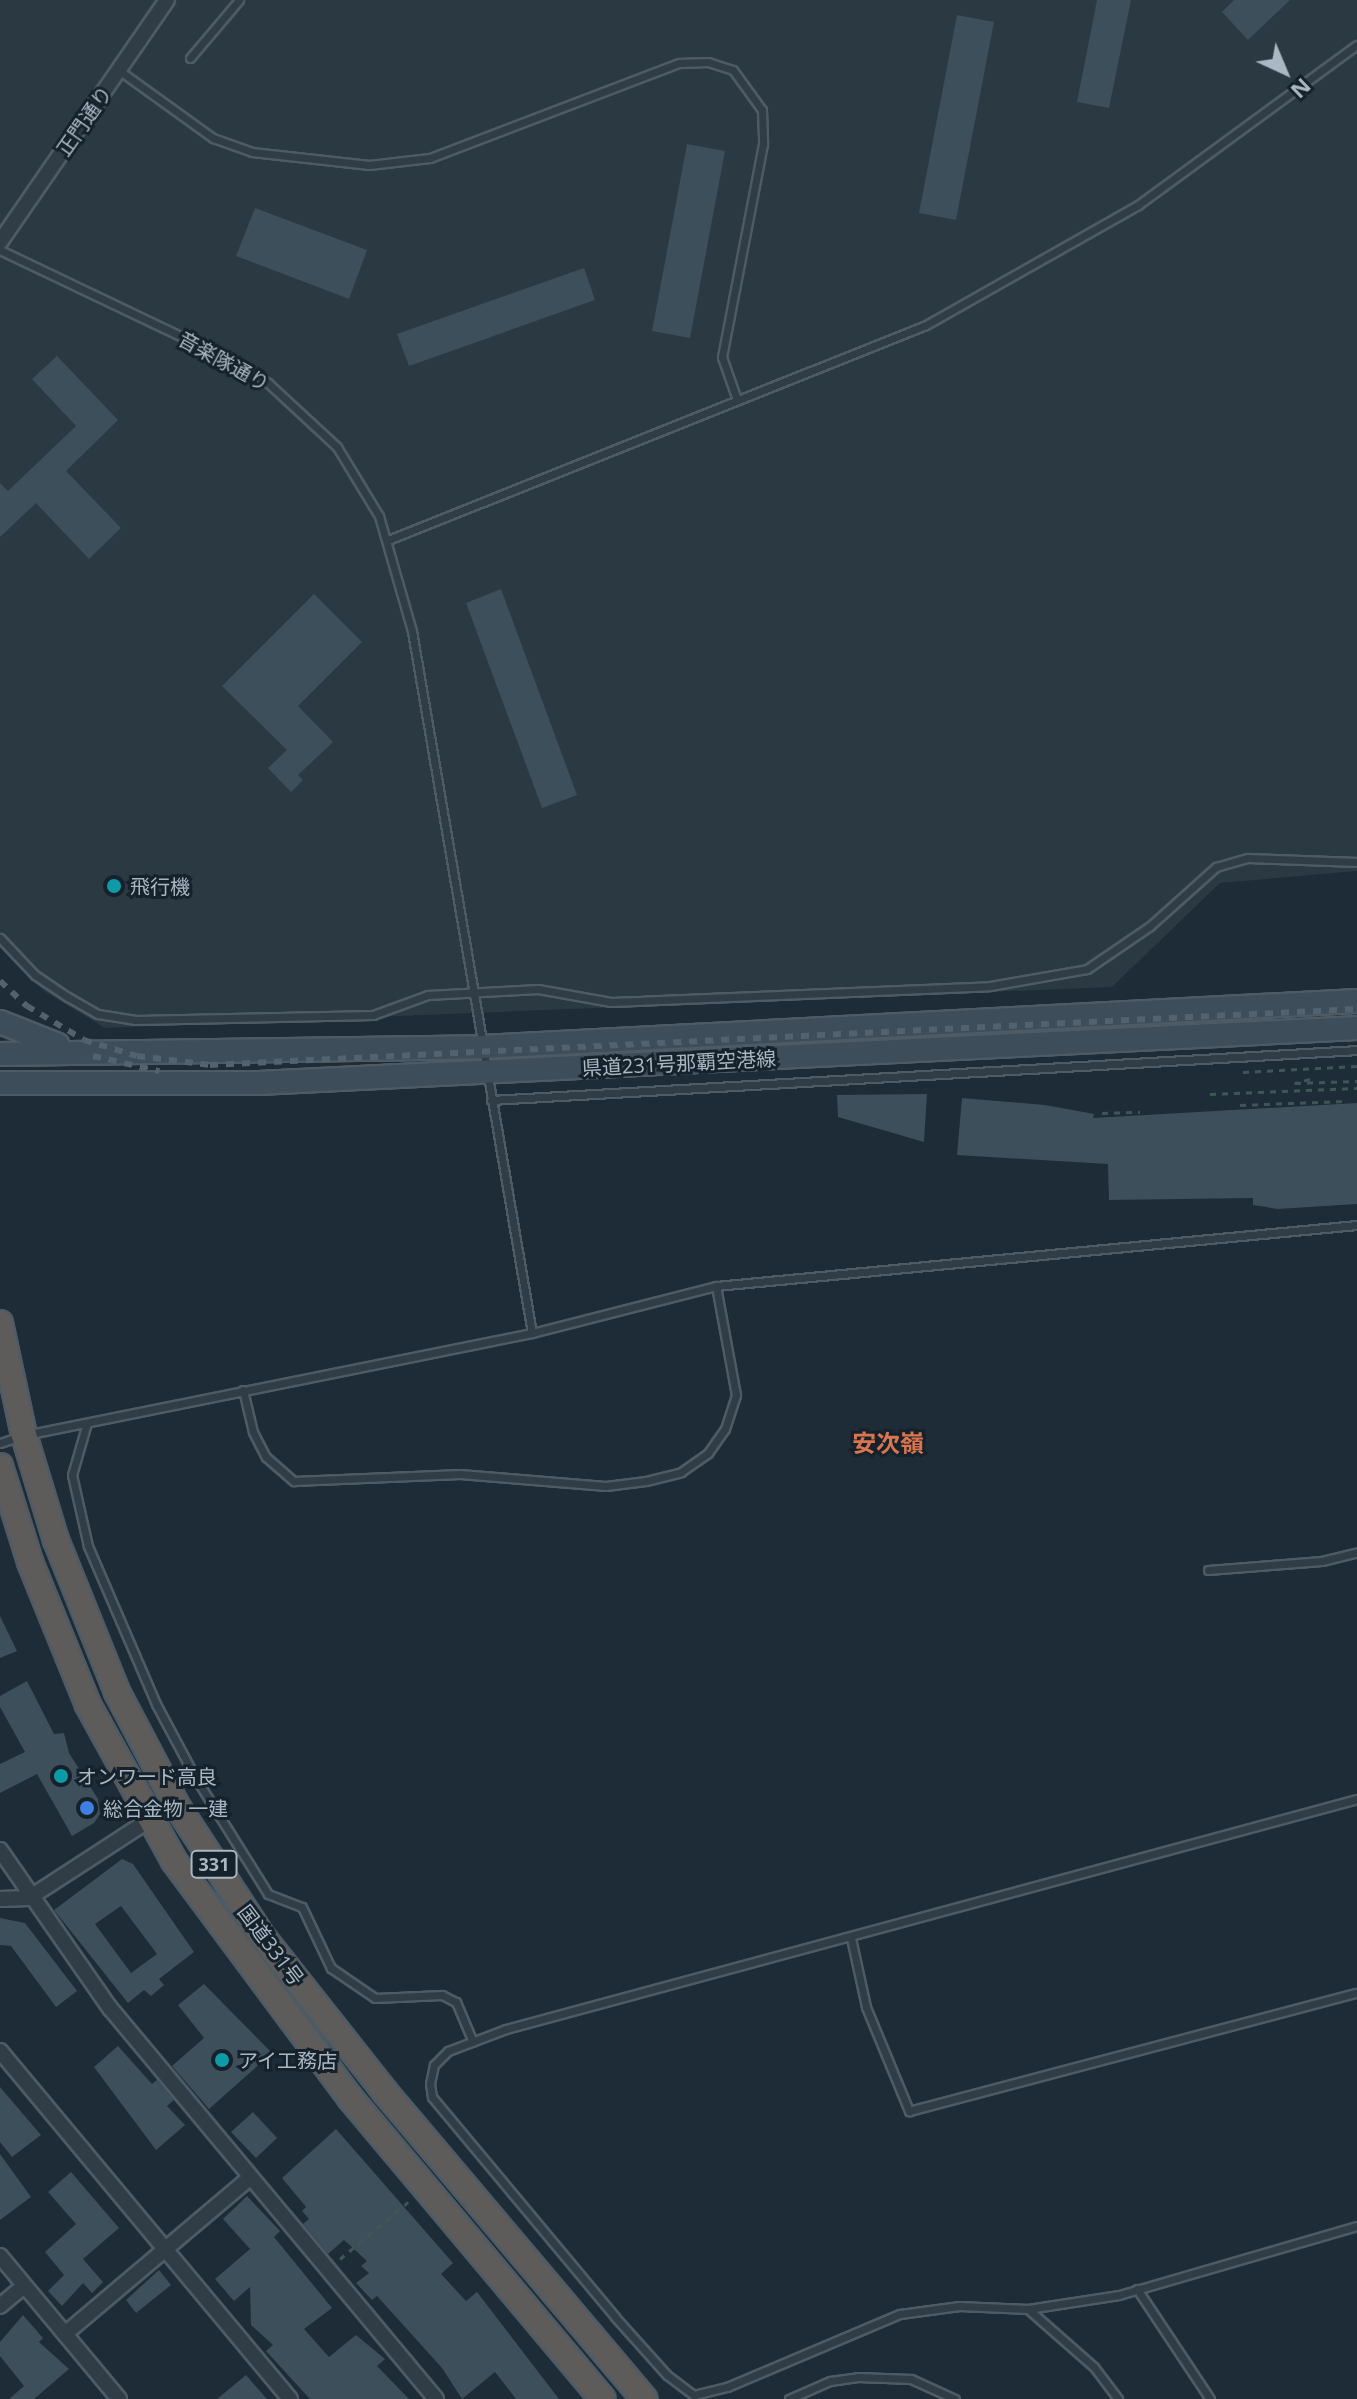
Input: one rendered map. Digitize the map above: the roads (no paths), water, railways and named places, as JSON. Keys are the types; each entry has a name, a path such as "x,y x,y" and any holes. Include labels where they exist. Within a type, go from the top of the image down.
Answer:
{"highway":[{"name":"国道331号","path":"0,1323 24,1435 56,1540 117,1692 201,1845 262,1936 385,2092 644,2399"},
{"name":"国道331号","path":"0,1466 58,1636 149,1820 280,2010 603,2399"}],"main road":[{"name":"県道231号那覇空港線","path":"0,1054 482,1047 1357,1001"},
{"path":"0,1022 31,1039 93,1052"},
{"name":"県道231号那覇空港線","path":"0,1083 259,1083 1357,1028"}],"street":[{"name":"正門通り","path":"0,242 167,0"},
{"path":"0,1899 29,1898 149,1820"},
{"path":"0,1850 29,1898 110,2008 436,2399"},
{"path":"0,2051 290,2399"},
{"path":"65,2334 251,2177"},
{"path":"0,2256 119,2399"},
{"path":"0,2306 24,2286"}],"lane":[{"path":"190,58 239,0"},
{"path":"388,540 736,397 926,325 1138,205 1357,45"},
{"path":"119,70 213,138 252,152 369,165 430,158 679,63 708,62 733,70 762,110 763,144 722,357 736,397"},
{"name":"音楽隊通り","path":"0,250 229,359 268,383 337,447 388,540 412,631 532,1333"},
{"path":"0,938 35,975 68,997 98,1014 136,1020 373,1015 428,995 538,989 611,1002 1046,980 1087,969 1118,951 1216,867 1248,858 1357,862"},
{"path":"491,1100 1357,1050"},
{"path":"0,1443 24,1435 532,1333 716,1286 1357,1225"},
{"path":"243,1390 253,1432 266,1457 294,1481 460,1474 606,1486 646,1481 681,1472 708,1453 725,1429 736,1395 716,1286"},
{"path":"87,1423 72,1475 84,1531 128,1643 195,1777 268,1894 302,1907 331,1968 375,1998 442,1995 456,2002 473,2042"},
{"path":"1208,1570 1322,1561 1357,1552"},
{"path":"1357,1799 506,2029 448,2051 434,2065 432,2097 615,2317 667,2375 694,2395 727,2387 900,2314 959,2306 1028,2309 1137,2289 1357,2226"},
{"path":"851,1938 866,2007 909,2111 1357,1993"},
{"path":"1137,2289 1210,2399"},
{"path":"1028,2309 1094,2367 1118,2399"},
{"path":"792,2398 858,2377 911,2379 955,2399"}],"railway":[{"path":"0,981 27,1006 84,1040 137,1056 210,1065 1357,1009"},
{"path":"93,1056 159,1071"}],"place":[{"name":"飛行機","path":"114,886"},
{"name":"オンワード高良","path":"61,1776"},
{"name":"総合金物 一建","path":"87,1808"},
{"name":"アイ工務店","path":"222,2060"}],"district":[{"name":"安次嶺","path":"888,1443"}]}
